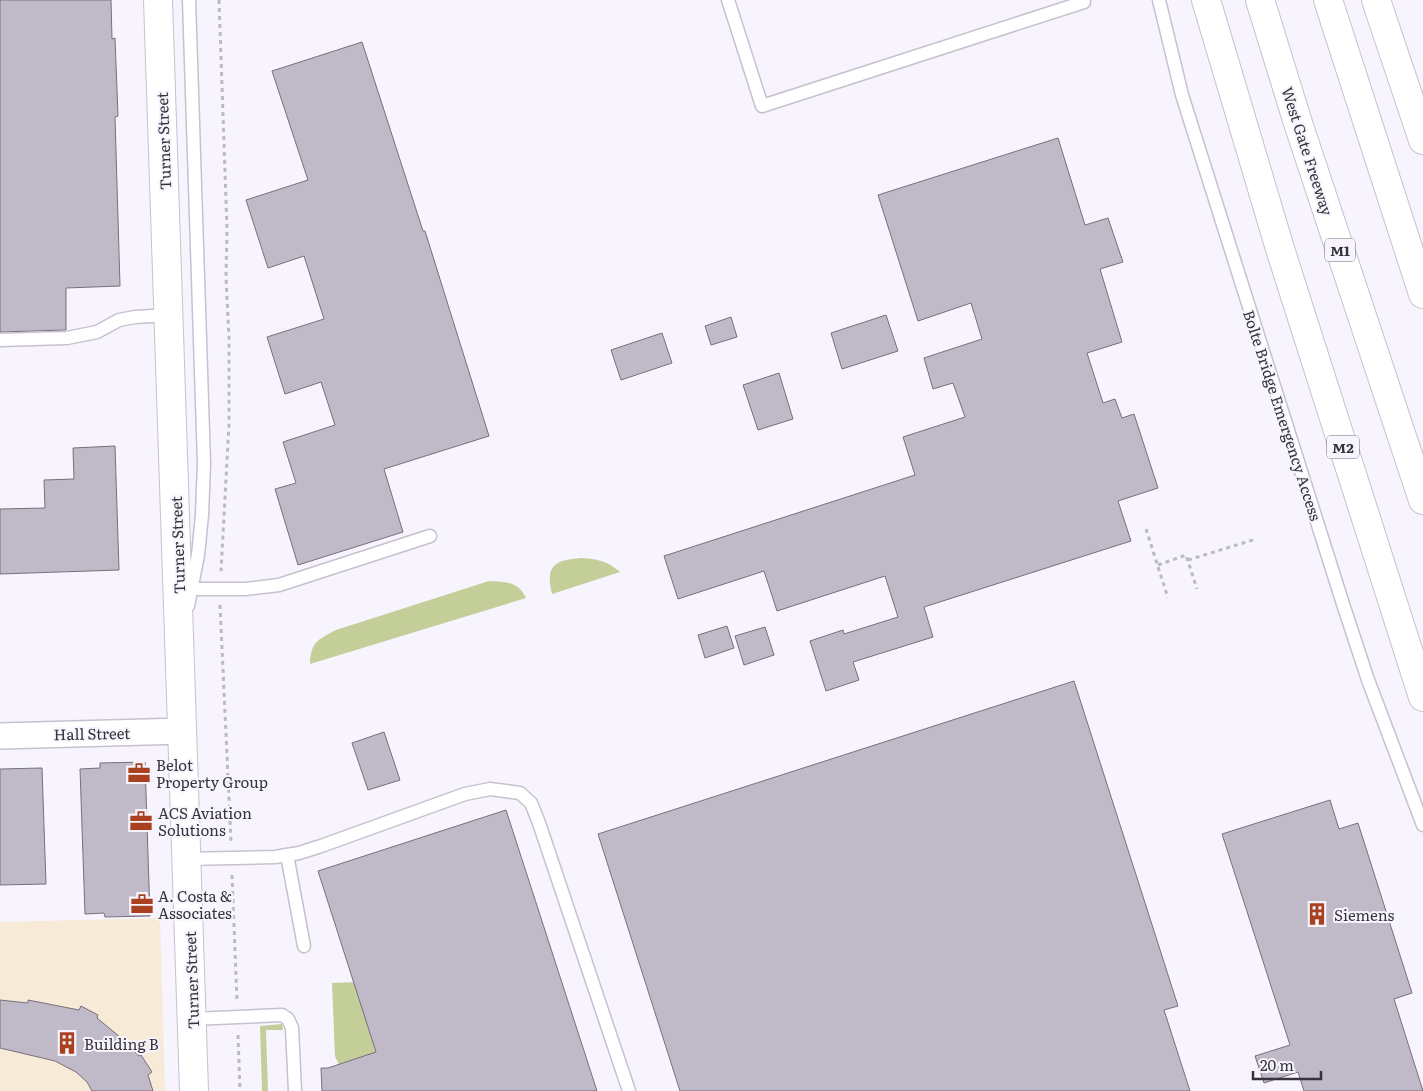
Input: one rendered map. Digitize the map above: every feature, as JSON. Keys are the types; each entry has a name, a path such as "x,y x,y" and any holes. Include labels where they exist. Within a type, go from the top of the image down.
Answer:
{"main road":[{"name":"Turner Street","path":"158,0 181,646 194,1091"},
{"name":"M2","path":"1206,0 1281,252 1423,697"},
{"name":"West Gate Freeway","path":"1260,0 1298,123 1423,500"},
{"path":"1328,0 1423,294"},
{"path":"1376,0 1423,140"},
{"name":"M2","path":"1406,642 1423,688"}],"street":[{"name":"Hall Street","path":"0,736 183,731"}],"lane":[{"path":"181,646 198,555 204,463 189,0"},
{"path":"728,0 762,106 1084,2 1082,0"},
{"name":"Bolte Bridge Emergency Access","path":"1159,0 1182,95 1343,604 1368,680 1423,825"},
{"path":"0,340 67,338 97,332 118,320 169,315"},
{"path":"192,589 245,589 280,585 430,536"},
{"path":"187,859 276,857 287,855 321,846 465,794 490,789 520,793 530,803 539,823 628,1091"},
{"path":"287,855 304,946"},
{"path":"192,1019 282,1014 288,1019 292,1028 295,1091"}],"path":[{"path":"219,0 229,338 229,424 220,589 240,1091"},
{"path":"1146,528 1168,598"},
{"path":"1188,560 1256,538"},
{"path":"1158,565 1186,555 1197,589"}],"shaded area":[{"path":"160,918 165,1091 0,1091 0,922"}],"green space":[{"path":"581,558 602,561 620,572 552,594 550,577 554,566 564,561"},
{"path":"489,581 506,582 515,585 523,592 526,598 310,664 316,642 336,630"},
{"path":"357,982 379,1053 339,1065 335,1056 332,983"},
{"path":"282,1024 283,1030 266,1030 268,1091 262,1091 260,1026"}],"building":[{"path":"0,0 111,0 112,39 115,38 118,116 115,117 120,286 66,288 66,330 0,332"},
{"path":"362,42 423,231 425,231 489,436 384,469 403,532 298,565 275,489 296,483 283,442 335,425 321,382 285,394 267,337 324,319 304,256 268,268 246,200 308,180 272,71"},
{"path":"1058,138 1085,225 1108,218 1123,262 1100,269 1122,342 1087,353 1103,403 1115,399 1122,418 1134,414 1158,488 1118,501 1131,541 924,607 933,637 853,662 859,680 826,691 810,641 843,630 844,634 898,617 885,576 777,611 764,571 678,599 664,556 915,475 903,437 965,417 953,383 933,389 924,358 982,339 971,303 918,321 878,195"},
{"path":"886,315 898,351 842,369 831,333"},
{"path":"731,317 737,337 711,345 705,326"},
{"path":"662,333 672,363 621,380 611,350"},
{"path":"779,373 793,419 758,430 743,385"},
{"path":"115,446 119,570 0,574 0,509 45,508 44,480 74,479 73,448"},
{"path":"727,626 734,648 705,658 698,635"},
{"path":"765,627 774,655 744,665 735,636"},
{"path":"1074,681 1178,1006 1164,1010 1190,1091 680,1091 598,834"},
{"path":"384,732 400,780 368,790 352,743"},
{"path":"145,762 150,916 105,917 104,913 85,914 80,769 100,768 100,763"},
{"path":"42,768 46,884 0,885 0,769"},
{"name":"Siemens","path":"1330,800 1339,829 1358,823 1412,993 1394,999 1423,1091 1304,1091 1298,1072 1264,1083 1255,1056 1290,1045 1222,834"},
{"path":"506,810 597,1091 322,1091 321,1068 328,1068 376,1052 318,871"},
{"path":"0,1000 28,1003 28,1000 79,1010 81,1006 98,1015 97,1018 126,1042 139,1056 141,1055 152,1072 148,1075 153,1091 92,1091 87,1082 76,1072 55,1061 0,1048"}],"place":[{"name":"Belot Property Group","path":"139,773"},
{"name":"ACS Aviation Solutions","path":"141,821"},
{"name":"A. Costa & Associates","path":"142,904"},
{"name":"Siemens","path":"1317,914"},
{"name":"Building B","path":"67,1043"}]}
